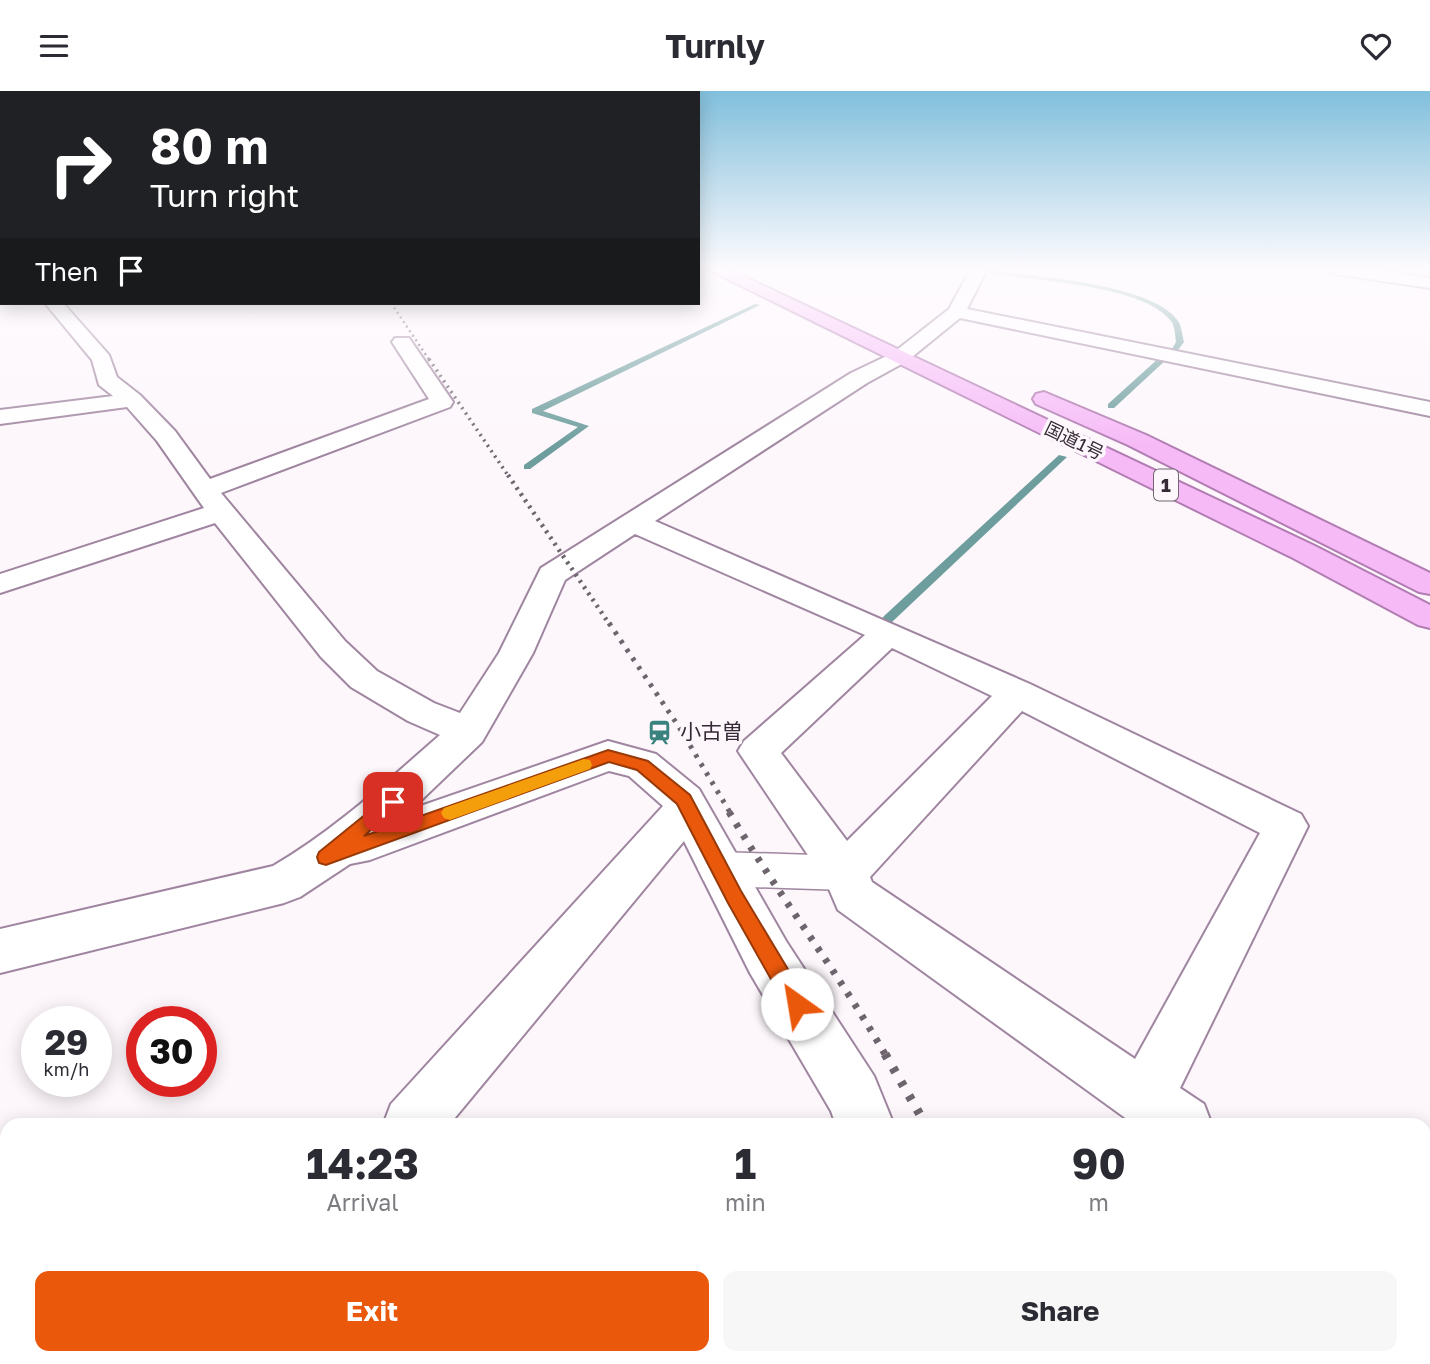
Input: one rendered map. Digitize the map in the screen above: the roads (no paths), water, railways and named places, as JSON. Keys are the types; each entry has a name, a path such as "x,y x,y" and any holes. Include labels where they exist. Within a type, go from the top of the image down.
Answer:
{"highway":[{"name":"国道1号","path":"862,328 1010,384 1137,439 1430,585"},
{"name":"国道1号","path":"906,346 1430,618"}],"street":[{"path":"76,328 102,359 107,380 132,400 166,436 332,649 364,679 421,712 468,732"},
{"path":"0,951 82,929 284,883 326,857 374,819 468,732 516,653 552,575 932,328"},
{"path":"1036,328 1430,409"},
{"path":"0,584 214,501 442,402 402,342"},
{"path":"0,417 132,400"},
{"path":"634,523 888,633 1017,693 1286,826 1144,1098"},
{"path":"888,633 758,751 845,873 855,896 1174,1118"},
{"path":"719,869 845,873 1017,693"},
{"path":"326,857 608,756 642,765 676,791 687,807 768,957 854,1096 862,1118"},
{"path":"418,1118 687,807"}],"waterway":[{"path":"527,467 585,426 535,411 708,328"},
{"path":"1172,352 1180,342 1178,328"},
{"path":"1111,406 1163,359"},
{"path":"888,619 1062,457"}],"railway":[{"path":"408,328 430,361"},
{"path":"429,359 509,477"},
{"path":"508,475 610,625"},
{"path":"609,623 679,727 731,814"},
{"path":"729,812 886,1056"},
{"path":"885,1054 922,1118"}],"place":[{"name":"小古曽","path":"660,732"}]}
